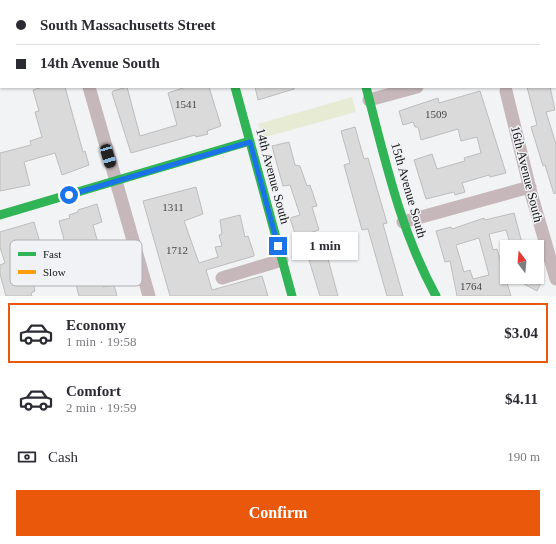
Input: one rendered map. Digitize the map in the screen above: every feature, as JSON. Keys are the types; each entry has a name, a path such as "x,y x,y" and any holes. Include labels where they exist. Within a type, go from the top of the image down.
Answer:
{"street":[{"path":"89,88 133,240"},
{"name":"14th Avenue South","path":"235,88 292,296"},
{"name":"15th Avenue South","path":"366,88 403,222 415,258 436,296"},
{"path":"369,100 413,88"},
{"name":"16th Avenue South","path":"506,91 530,187 556,279"},
{"path":"0,215 250,142"},
{"path":"403,222 530,187"},
{"path":"222,278 282,260"},
{"path":"142,272 149,296"}],"green space":[{"path":"352,97 356,112 262,138 258,124"}],"building":[{"path":"39,88 65,88 83,152 85,151 89,165 62,175 55,153 24,162 30,185 0,191 0,153 31,145 30,141 42,137 35,112 39,111 33,90"},
{"path":"127,88 140,136 177,125 168,93 183,88 209,88 221,126 207,131 208,134 196,137 195,135 131,153 112,93 113,91"},
{"path":"255,88 294,88 294,89 258,100"},
{"path":"527,88 550,88 555,110 546,112 556,144 556,193 554,194 545,165 543,166 531,127 537,125"},
{"path":"480,91 506,173 490,177 489,175 462,183 465,192 455,195 454,192 426,199 414,160 432,154 437,169 465,161 464,158 481,153 477,137 461,141 458,129 421,140 418,127 415,127 413,122 403,125 399,111 438,98 439,103"},
{"path":"355,127 364,159 368,158 387,223 383,224 403,296 387,296 368,229 362,230 344,165 350,163 341,131"},
{"path":"289,142 295,165 300,166 307,186 310,185 317,206 312,207 319,230 296,237 290,218 300,215 290,185 283,186 272,146"},
{"path":"196,187 203,214 184,221 199,263 218,257 215,247 222,246 219,235 222,234 220,220 240,215 245,237 248,236 254,254 254,256 206,270 212,290 262,276 268,296 170,296 143,201"},
{"path":"97,204 102,222 93,225 97,240 64,240 59,221 70,218 69,215 78,212 78,210"},
{"path":"514,213 521,240 509,240 506,230 489,234 493,250 497,249 500,259 500,284 507,284 511,296 457,296 450,261 445,262 436,231 451,227 452,229 484,218 485,220","holes":["479,238 489,275 473,279 470,270 464,272 456,245"]},
{"path":"34,222 39,240 10,240 10,286 34,286 35,291 31,293 32,296 6,296 0,274 0,265 5,263 0,247 0,232"},
{"path":"320,246 323,256 327,255 338,296 320,296 306,250"},
{"path":"524,284 540,284 537,291"},
{"path":"76,286 114,286 117,296 79,296"}],"traffic: fast":[{"path":"235,88 292,296"},
{"path":"366,88 387,167 403,220 423,271 436,296"},
{"path":"0,215 250,141"}],"route":[{"path":"69,195 250,142 278,246"}]}
